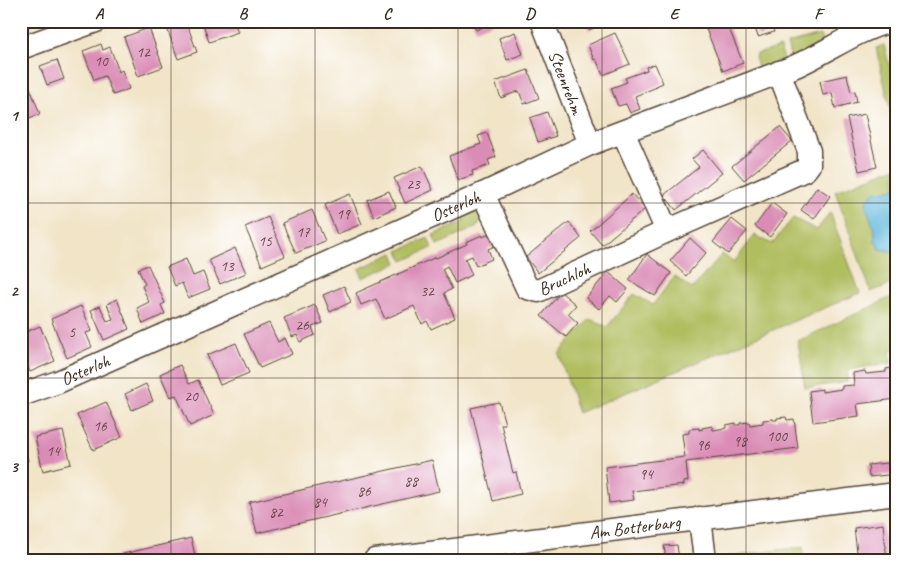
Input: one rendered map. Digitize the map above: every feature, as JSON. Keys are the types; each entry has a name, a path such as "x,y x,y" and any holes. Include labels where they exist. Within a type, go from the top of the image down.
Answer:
{"street":[{"path":"21,48 96,21"},
{"name":"Steenrehm","path":"542,21 590,144"},
{"name":"Osterloh","path":"21,395 58,382 483,194 590,144 780,72 808,60 860,32 891,21"},
{"name":"Bruchloh","path":"483,194 527,288 538,290 806,170 809,165 809,151 780,72"},
{"path":"623,132 667,231"},
{"name":"Am Botterbarg","path":"375,560 896,494"},
{"path":"700,518 705,560"}],"green space":[{"path":"820,35 823,44 791,59 787,44"},
{"path":"884,45 896,92 896,134 876,48"},
{"path":"780,47 785,62 759,71 755,57 757,54"},
{"path":"896,167 896,188 878,191 866,207 875,230 875,241 880,249 896,252 896,282 871,292 835,191"},
{"path":"474,206 486,211 477,227 437,245 433,235 464,222 463,210"},
{"path":"830,212 860,293 578,413 559,354 590,319 607,327 634,294 653,305 674,276 692,289 722,254 734,262 755,235 772,244 793,218 817,230"},
{"path":"428,238 432,248 403,261 398,251"},
{"path":"393,253 397,263 363,278 359,269"},
{"path":"896,295 896,349 890,350 891,363 848,370 847,382 805,388 798,341"},
{"path":"803,547 804,560 724,560 724,557"}],"water":[{"path":"896,188 896,252 880,249 875,241 875,230 866,207 867,199 875,192"}],"building":[{"path":"21,21 42,21 42,22 23,28"},
{"path":"177,21 186,21 197,52 178,59 166,25"},
{"path":"202,21 234,21 238,32 209,42"},
{"path":"472,21 497,21 476,30"},
{"path":"585,21 607,21 589,30"},
{"path":"726,21 743,63 723,71 706,29"},
{"path":"753,21 771,21 774,32 758,37"},
{"path":"790,21 811,22 798,26 798,24 792,25"},
{"path":"149,28 163,67 138,76 124,37"},
{"path":"515,32 523,54 507,60 499,38"},
{"path":"615,33 630,64 603,75 588,45"},
{"path":"101,44 103,50 110,47 119,72 122,70 129,89 113,95 105,76 94,80 83,51"},
{"path":"57,60 64,79 47,85 40,66"},
{"path":"655,64 663,83 635,96 640,109 630,113 626,104 618,106 611,88 627,82 625,78 647,70 646,67"},
{"path":"528,70 539,98 524,104 519,91 501,98 495,82"},
{"path":"24,72 40,114 21,121 21,73"},
{"path":"847,75 851,92 855,91 857,102 835,108 832,93 823,95 820,81"},
{"path":"547,112 556,136 538,142 530,118"},
{"path":"865,114 877,167 859,171 847,118"},
{"path":"780,127 792,141 744,180 732,166"},
{"path":"487,133 496,157 488,160 490,165 472,171 473,175 458,180 449,156 481,144 478,136"},
{"path":"703,150 722,173 676,210 664,195 699,167 692,159"},
{"path":"422,166 433,190 405,203 394,178"},
{"path":"817,187 830,196 814,219 801,210"},
{"path":"389,191 396,207 374,217 367,200"},
{"path":"350,194 362,224 337,234 325,205"},
{"path":"632,194 645,209 602,245 590,231"},
{"path":"772,203 787,214 770,237 755,226"},
{"path":"312,210 325,241 296,253 282,223"},
{"path":"268,217 285,256 262,266 245,227"},
{"path":"732,219 747,231 728,254 713,242"},
{"path":"569,222 581,238 538,273 526,257"},
{"path":"493,232 499,244 488,249 492,259 476,266 472,256 465,259 472,275 455,283 447,266 442,269 452,289 444,293 455,318 431,329 427,321 422,324 414,306 385,319 376,299 361,305 356,293 467,244 466,242"},
{"path":"690,238 706,253 686,276 670,261"},
{"path":"235,248 246,273 220,284 209,260"},
{"path":"647,254 671,273 655,296 629,280"},
{"path":"186,259 193,276 203,272 210,289 188,298 182,283 175,286 167,267"},
{"path":"148,265 165,303 161,305 165,314 143,324 137,308 149,302 142,286 145,284 138,269"},
{"path":"608,272 628,289 617,302 610,296 599,309 586,298"},
{"path":"344,286 351,302 330,312 323,295"},
{"path":"561,292 576,305 568,314 578,323 566,337 541,316"},
{"path":"117,299 129,329 104,340 91,310 100,306 107,321 113,319 107,304"},
{"path":"315,305 323,323 312,327 315,335 300,342 297,335 292,337 284,318"},
{"path":"81,306 92,331 86,333 92,347 67,358 51,319"},
{"path":"269,323 278,342 285,338 292,354 260,368 244,334"},
{"path":"40,326 55,361 30,372 25,360 21,362 21,334"},
{"path":"236,343 249,373 220,385 207,355"},
{"path":"180,365 189,384 198,380 214,415 190,426 176,395 170,397 160,374"},
{"path":"896,367 896,399 857,404 859,416 813,422 809,391 822,389 822,392 842,389 842,386 854,385 853,373 865,371 866,374 886,372 886,369"},
{"path":"146,384 153,401 132,410 125,394"},
{"path":"106,402 122,437 93,450 77,415"},
{"path":"499,402 505,424 501,424 513,473 516,472 521,494 493,501 471,408"},
{"path":"786,417 787,420 794,419 798,448 686,462 688,481 684,482 684,485 632,491 634,500 609,503 605,467 685,457 682,434 689,433 689,429 699,428 699,430 712,426 713,430 726,428 726,425 736,423 736,425 740,425 740,423 749,422 750,425 763,423 763,420 777,420 777,418"},
{"path":"63,431 71,464 43,471 35,437"},
{"path":"21,444 24,444 28,461 22,462 26,479 21,480"},
{"path":"432,460 439,491 257,533 249,502"},
{"path":"896,462 896,474 869,477 868,465"},
{"path":"883,524 887,560 858,560 854,528"},
{"path":"191,538 196,560 102,560 102,559"},
{"path":"677,545 679,560 666,560 664,546"}]}
